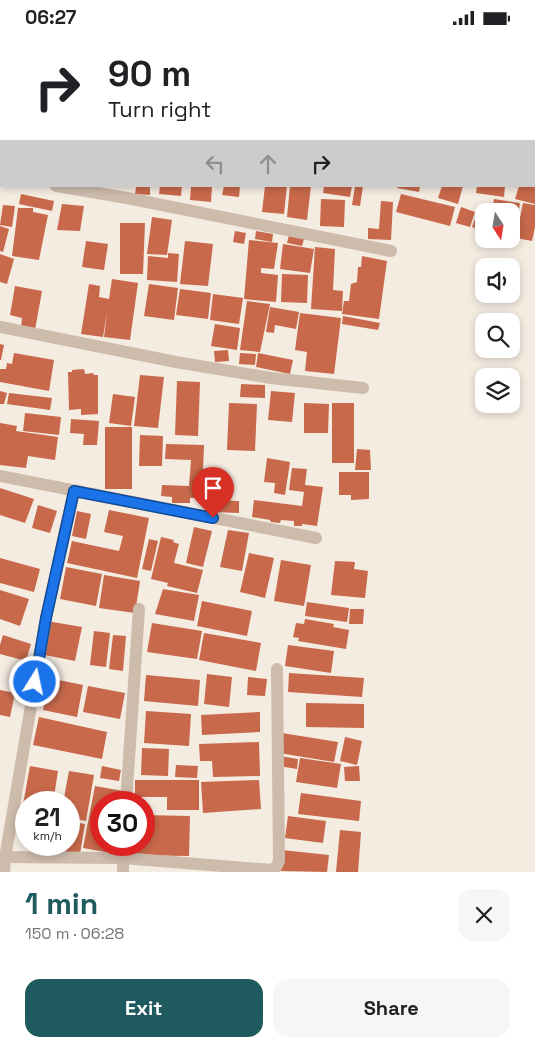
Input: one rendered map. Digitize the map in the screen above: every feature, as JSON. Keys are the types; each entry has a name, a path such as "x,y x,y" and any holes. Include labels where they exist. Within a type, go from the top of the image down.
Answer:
{"street":[{"path":"62,187 127,198 391,251"},
{"path":"0,327 176,362 272,378 363,388"},
{"path":"0,476 316,538"},
{"path":"4,872 2,857 46,618 74,491"},
{"path":"127,791 138,609"},
{"path":"2,857 122,858 272,869 276,867 279,861 277,669"},
{"path":"122,858 122,872"}],"building":[{"path":"136,187 150,187 150,195 135,194"},
{"path":"160,187 182,187 181,196 159,194"},
{"path":"191,187 212,187 211,202 190,200"},
{"path":"224,187 240,187 239,197 222,195"},
{"path":"265,187 287,187 284,214 262,212"},
{"path":"290,187 311,187 307,220 287,217"},
{"path":"324,187 352,187 350,197 323,193"},
{"path":"355,187 363,187 360,206 352,205"},
{"path":"398,187 420,187 419,192"},
{"path":"442,187 463,187 458,204 438,198"},
{"path":"477,187 505,187 504,197 476,193"},
{"path":"519,187 535,187 535,204 515,199"},
{"path":"21,194 54,201 52,211 19,204"},
{"path":"401,194 455,207 450,226 396,212"},
{"path":"321,199 345,200 344,227 320,226"},
{"path":"494,199 520,203 493,203"},
{"path":"381,201 393,202 391,240 368,239 368,228 379,229"},
{"path":"523,203 535,205 535,227 532,241 520,239 520,218"},
{"path":"62,204 84,206 80,231 57,230"},
{"path":"3,205 15,206 12,227 0,225"},
{"path":"461,207 475,212 470,227 456,223"},
{"path":"18,208 33,208 33,212 48,215 39,260 12,256"},
{"path":"152,217 172,220 167,255 147,254"},
{"path":"120,223 145,223 143,274 120,274"},
{"path":"0,226 9,229 3,252 0,251"},
{"path":"235,231 246,233 244,244 233,242"},
{"path":"256,231 273,234 272,242 255,239"},
{"path":"289,235 304,239 302,246 287,243"},
{"path":"249,240 278,243 274,269 261,268 261,273 278,275 276,302 244,299"},
{"path":"86,241 108,244 104,270 82,267"},
{"path":"185,241 213,244 208,286 180,284"},
{"path":"283,244 314,249 310,273 280,269"},
{"path":"315,247 335,249 333,290 343,291 342,311 311,309"},
{"path":"168,253 179,254 177,282 147,280 148,256 168,258"},
{"path":"0,254 14,259 7,284 0,282"},
{"path":"362,256 387,261 379,319 342,314 344,301 349,301 351,284 357,282 358,267 361,267"},
{"path":"282,274 308,275 307,303 281,302"},
{"path":"112,279 138,283 130,340 104,337 107,312 103,337 81,334 89,284 100,286 99,297 109,299"},
{"path":"149,284 178,288 174,320 144,316"},
{"path":"15,286 42,291 35,330 21,327 22,318 10,315"},
{"path":"180,289 211,293 208,319 176,315"},
{"path":"213,294 243,298 239,324 210,320"},
{"path":"247,301 270,304 260,352 240,350"},
{"path":"270,307 299,312 296,329 275,325 274,333 266,332"},
{"path":"300,313 341,318 334,374 305,371 307,352 295,350"},
{"path":"343,316 380,323 378,330 342,324"},
{"path":"215,324 240,328 237,350 211,346"},
{"path":"0,344 4,345 1,360 0,360"},
{"path":"228,350 229,361 215,362 214,351"},
{"path":"14,353 54,360 49,391 0,382 0,369 6,369 7,363 12,364"},
{"path":"240,353 256,354 255,365 239,364"},
{"path":"258,353 293,360 290,374 256,367"},
{"path":"84,369 85,374 93,373 98,375 98,414 81,415 81,409 69,410 68,372"},
{"path":"140,375 164,377 158,428 134,426"},
{"path":"177,381 200,382 198,436 175,435"},
{"path":"241,384 265,385 265,398 240,397"},
{"path":"0,391 7,393 4,404 0,404"},
{"path":"271,391 295,393 292,422 268,420"},
{"path":"9,393 52,398 50,410 7,404"},
{"path":"113,394 135,397 131,426 109,423"},
{"path":"229,403 257,404 255,451 227,450"},
{"path":"304,403 329,404 328,433 304,433"},
{"path":"332,403 354,403 354,463 332,463"},
{"path":"25,413 61,417 59,435 23,431"},
{"path":"71,419 99,421 97,445 83,445 84,434 70,433"},
{"path":"0,423 17,426 16,431 58,437 55,460 28,456 26,468 0,465"},
{"path":"105,427 132,427 132,489 105,489"},
{"path":"140,435 163,436 162,466 139,466"},
{"path":"166,444 204,445 202,498 190,498 190,503 172,503 172,497 161,496 162,485 189,486 191,460 165,459"},
{"path":"357,449 370,450 371,470 355,470"},
{"path":"267,458 290,462 285,495 274,493 275,483 264,482"},
{"path":"292,468 307,469 305,485 323,487 317,526 302,524 302,526 294,526 294,521 281,520 280,523 252,517 254,500 302,506 304,492 289,490"},
{"path":"339,472 369,472 369,499 351,500 351,495 339,495"},
{"path":"0,488 34,499 25,523 0,515"},
{"path":"211,500 239,501 239,513 211,512"},
{"path":"38,505 57,511 50,533 32,528"},
{"path":"109,510 149,518 137,578 67,563 72,541 119,551 123,536 104,532"},
{"path":"77,511 91,514 86,539 72,536"},
{"path":"194,527 212,531 203,567 186,563"},
{"path":"228,530 249,533 242,571 220,567"},
{"path":"161,537 174,540 173,542 179,544 174,563 203,570 197,593 167,586 168,583 151,579"},
{"path":"149,539 158,541 151,571 142,569"},
{"path":"249,553 274,558 265,598 240,592"},
{"path":"0,558 40,569 34,592 0,583"},
{"path":"281,560 311,565 304,606 274,601"},
{"path":"335,561 355,562 354,569 368,571 365,598 331,595"},
{"path":"66,567 102,574 96,606 60,599"},
{"path":"104,575 140,581 135,613 99,608"},
{"path":"163,589 199,595 194,621 155,614"},
{"path":"0,590 29,599 20,626 0,619"},
{"path":"202,601 252,611 247,636 197,626"},
{"path":"307,602 349,608 347,622 305,616"},
{"path":"350,609 364,609 363,624 349,624"},
{"path":"305,619 334,624 333,627 349,630 346,649 298,641 299,638 293,637 296,623 304,624"},
{"path":"47,621 82,627 75,661 40,654"},
{"path":"152,623 202,631 197,659 147,652"},
{"path":"94,631 110,633 106,667 90,665"},
{"path":"204,633 261,643 256,671 199,660"},
{"path":"3,635 31,644 26,661 0,654"},
{"path":"113,635 126,636 123,671 109,669"},
{"path":"288,645 334,651 331,673 285,666"},
{"path":"13,671 26,673 24,690 10,688"},
{"path":"289,673 364,678 362,697 288,692"},
{"path":"207,674 232,677 229,707 204,704"},
{"path":"146,675 200,680 198,706 144,701"},
{"path":"248,677 267,679 265,696 247,695"},
{"path":"49,678 83,685 77,717 43,710"},
{"path":"88,686 125,693 120,719 83,712"},
{"path":"0,690 15,693 10,717 0,715"},
{"path":"306,703 364,704 364,728 306,727"},
{"path":"146,711 191,714 189,746 144,743"},
{"path":"260,712 260,732 202,735 201,715"},
{"path":"39,717 107,732 102,759 33,745"},
{"path":"282,733 338,742 334,762 279,753"},
{"path":"345,737 362,741 357,765 340,761"},
{"path":"259,742 260,776 213,777 212,761 200,761 199,744"},
{"path":"142,748 169,749 168,776 141,775"},
{"path":"280,756 298,759 297,769 279,766"},
{"path":"300,758 341,764 337,788 296,782"},
{"path":"176,765 198,766 197,778 175,777"},
{"path":"30,766 58,771 55,791 25,791"},
{"path":"102,766 121,770 119,781 100,778"},
{"path":"359,766 360,781 345,781 344,767"},
{"path":"69,771 94,775 86,821 80,820 80,791 65,791"},
{"path":"135,780 199,780 199,810 167,810 167,797 155,797 155,791 135,791"},
{"path":"259,780 261,809 203,813 201,782"},
{"path":"95,786 123,791 94,791"},
{"path":"301,793 361,801 359,821 298,814"},
{"path":"90,812 90,849 83,848"},
{"path":"155,815 190,816 189,856 155,855"},
{"path":"288,816 326,821 323,843 285,838"},
{"path":"80,823 85,824 80,854"},
{"path":"340,830 361,832 358,872 336,872"},
{"path":"282,850 329,855 327,872 280,871"}],"route":[{"path":"35,682 46,618 74,491 213,518"}]}
